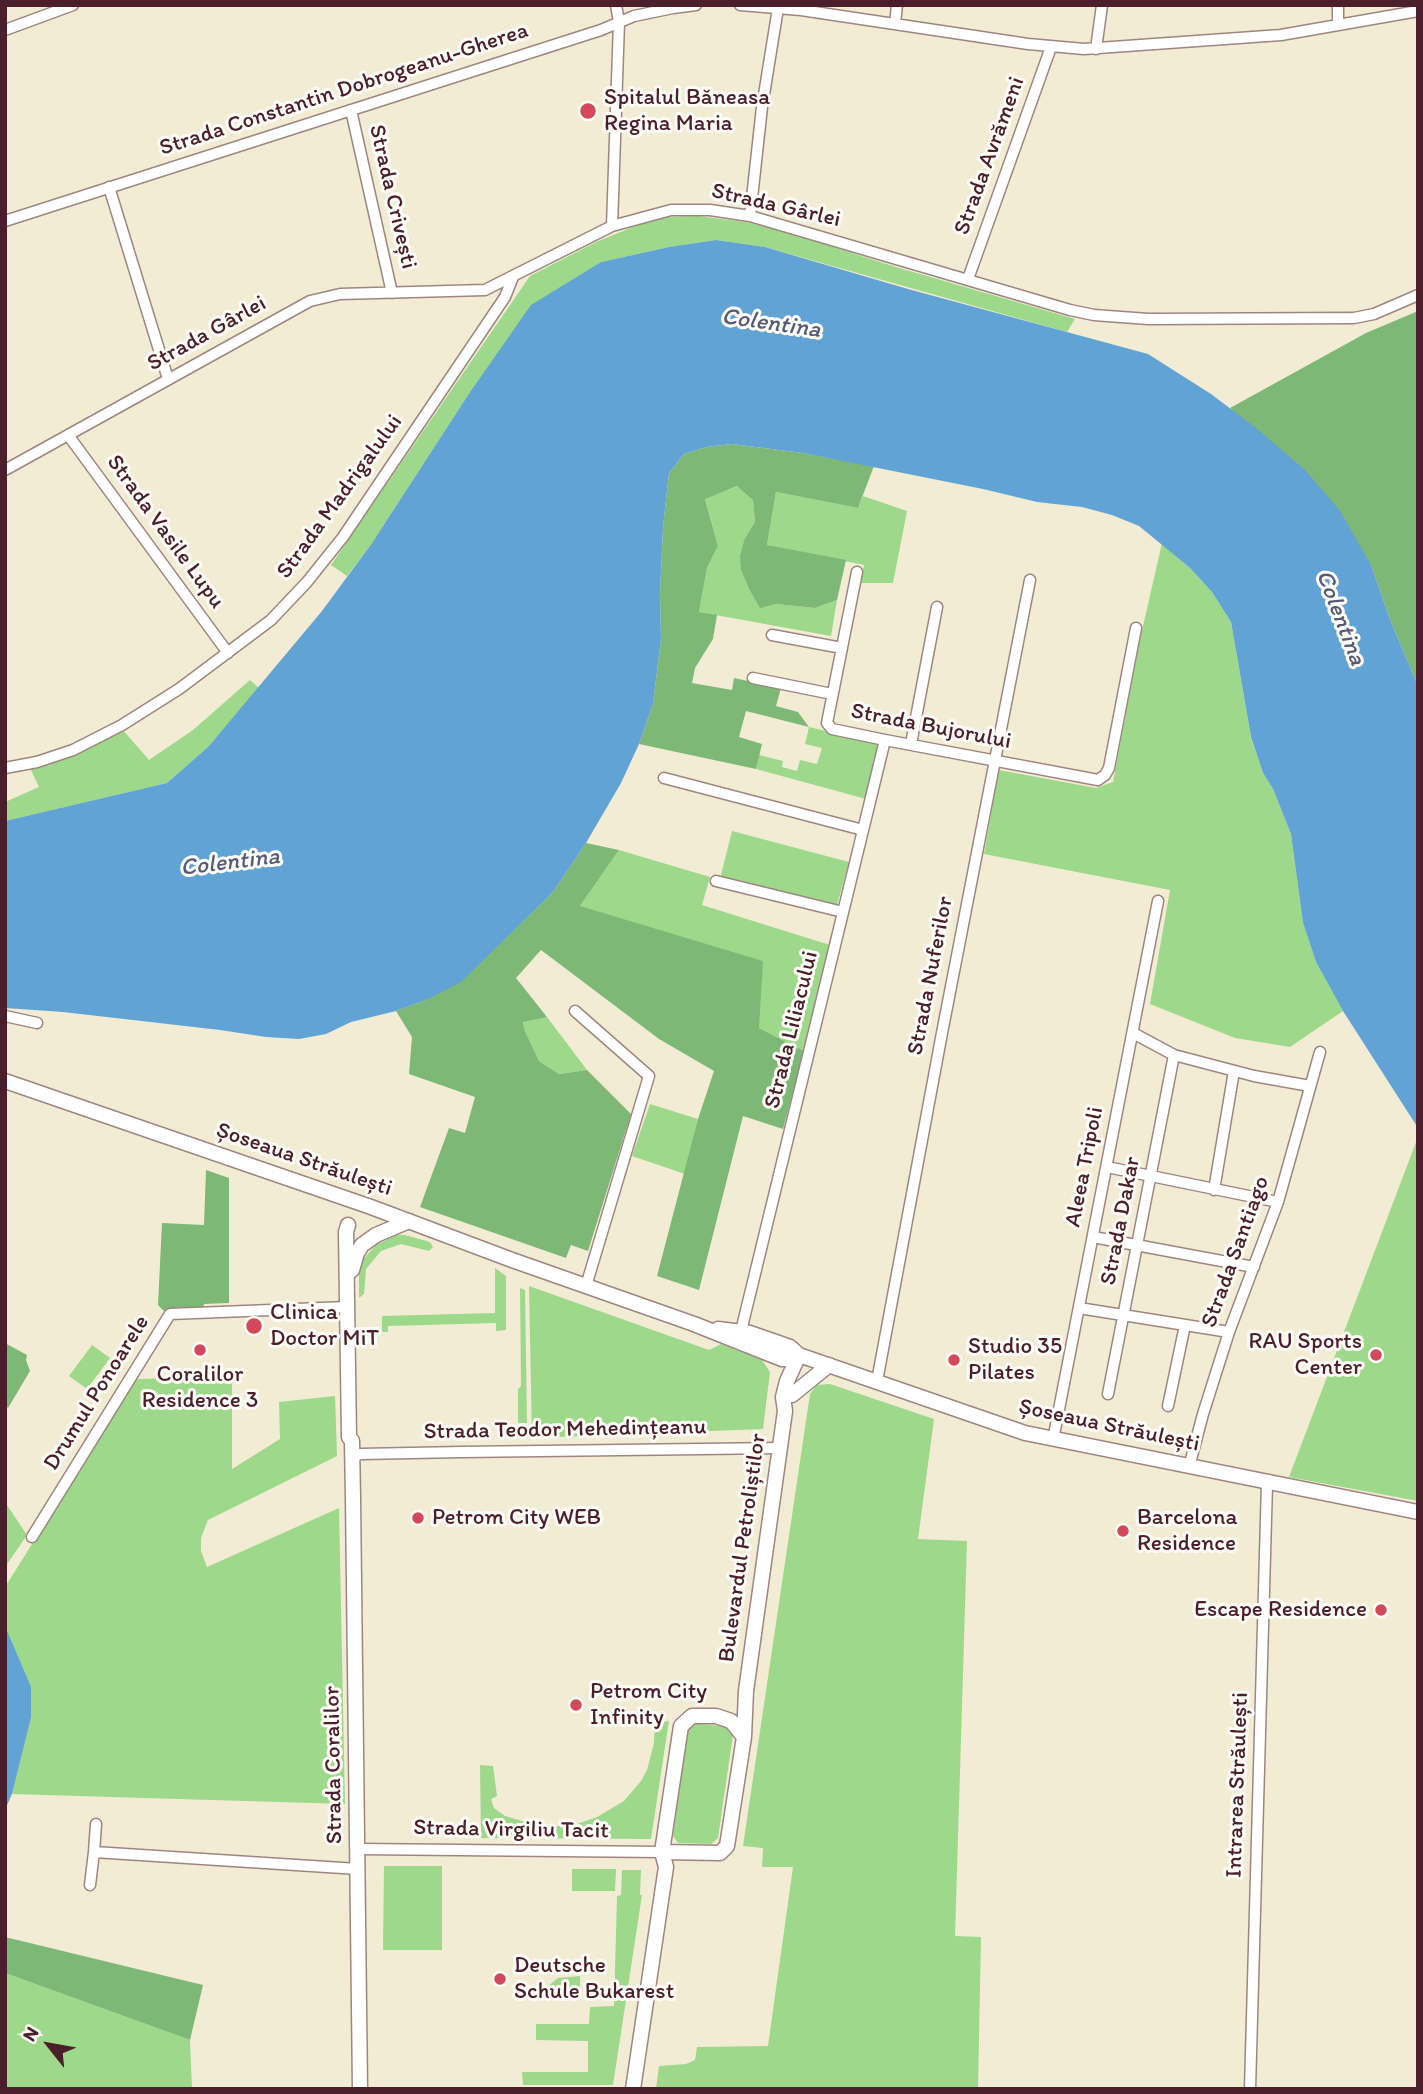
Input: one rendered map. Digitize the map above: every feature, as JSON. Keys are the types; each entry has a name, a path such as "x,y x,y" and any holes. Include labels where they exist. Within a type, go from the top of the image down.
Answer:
{"street":[{"path":"5,30 73,5"},
{"path":"612,226 619,22 617,5"},
{"name":"Strada Constantin Dobrogeanu-Gherea","path":"5,220 601,30 653,11 696,5"},
{"path":"740,5 778,8 1051,47 1096,49 1281,35 1405,9 1418,11"},
{"path":"895,24 897,5"},
{"path":"1096,49 1102,5"},
{"path":"1338,5 1338,25"},
{"path":"750,216 762,107 778,8"},
{"name":"Strada Avrămeni","path":"968,279 1051,47"},
{"name":"Strada Crivești","path":"351,110 392,293"},
{"path":"109,187 168,379"},
{"name":"Strada Gârlei","path":"5,470 310,301 340,294 473,291 497,285 612,226 656,213 690,209 750,216 1080,313 1148,319 1354,318 1374,314 1418,295"},
{"name":"Strada Madrigalului","path":"5,768 37,762 73,750 122,725 179,689 279,612 343,537 505,298 513,277"},
{"name":"Strada Vasile Lupu","path":"68,435 228,653"},
{"name":"Strada Bujorului","path":"857,572 827,723 829,727 885,740 1098,780 1109,768 1136,628"},
{"name":"Strada Nuferilor","path":"877,1381 1030,580"},
{"path":"911,744 937,607"},
{"path":"772,635 842,648"},
{"path":"753,678 832,694"},
{"name":"Strada Liliacului","path":"741,1331 885,740"},
{"path":"664,778 863,830"},
{"path":"716,881 843,912"},
{"name":"Aleea Tripoli","path":"1053,1440 1158,901"},
{"path":"575,1011 649,1076 586,1286"},
{"path":"5,1016 37,1023"},
{"path":"1133,1033 1174,1055 1234,1071 1310,1086"},
{"name":"Strada Santiago","path":"1189,1467 1229,1332 1278,1202 1320,1052"},
{"name":"Strada Dakar","path":"1108,1394 1174,1055"},
{"path":"1214,1190 1234,1071"},
{"name":"Șoseaua Străulești","path":"5,1081 348,1199 775,1356 790,1359 799,1355"},
{"path":"1107,1167 1278,1202"},
{"name":"Strada Coralilor","path":"348,1199 346,1232 349,1437 352,1441"},
{"path":"352,1270 362,1245 376,1235 409,1221"},
{"name":"Strada Coralilor","path":"348,1225 351,1232 352,1270 360,2089"},
{"path":"1093,1237 1254,1267"},
{"name":"Drumul Ponoarele","path":"32,1537 170,1314 347,1307"},
{"path":"1079,1308 1229,1332"},
{"path":"1168,1406 1185,1325"},
{"name":"Șoseaua Străulești","path":"706,1329 741,1331 787,1345 799,1355 975,1417 1053,1440 1418,1512"},
{"name":"Bulevardul Petroliștilor","path":"663,1852 720,1853 724,1851 730,1835 744,1737 746,1691 787,1401 787,1381 799,1355"},
{"path":"775,1356 787,1401 829,1365"},
{"name":"Strada Teodor Mehedințeanu","path":"352,1457 361,1454 780,1448"},
{"name":"Intrarea Străulești","path":"1250,2089 1267,1483"},
{"name":"Bulevardul Petroliștilor","path":"633,2089 666,1867 663,1852 681,1726 692,1716 716,1716 732,1710 746,1691"},
{"path":"716,1716 734,1723 744,1737"},
{"path":"90,1885 96,1824"},
{"name":"Strada Virgiliu Tacit","path":"358,1849 663,1852"},
{"path":"94,1852 358,1869"}],"green space":[{"path":"698,216 746,222 795,235 1075,319 1067,332 765,247 716,240 601,262 531,306 347,576 331,565 530,276 596,242 645,222 667,217"},
{"path":"1418,311 1418,686 1371,565 1230,408 1366,333"},
{"path":"732,444 874,466 858,508 776,492 767,545 846,560 837,600 815,608 776,604 760,608 741,570 740,556 745,538 755,522 753,500 737,486 705,499 718,546 707,568 699,612 717,615 713,639 695,668 692,683 732,690 734,678 781,688 776,706 798,712 809,727 746,711 739,737 762,744 756,769 639,744 653,704 661,639 663,527 669,473 684,454 706,447"},
{"path":"738,486 753,499 755,522 745,538 741,570 760,607 776,604 815,608 837,600 831,636 699,612 707,568 718,546 705,498"},
{"path":"776,492 858,508 863,496 907,511 893,583 860,583 864,565 767,545"},
{"path":"1162,543 1212,592 1231,622 1251,738 1263,773 1273,789 1291,834 1303,923 1316,962 1343,1011 1290,1047 1235,1038 1150,1004 1170,890 984,854 999,770 1096,788 1113,782"},
{"path":"250,680 259,688 209,746 167,783 5,821 5,802 39,787 30,768 122,729 149,760 193,730"},
{"path":"809,727 880,744 866,799 756,769 759,755 783,761 782,767 797,771 800,760 817,764 822,748 805,744"},
{"path":"732,831 849,862 837,905 720,879"},
{"path":"586,843 619,850 580,906 763,961 759,1028 804,1051 783,1129 743,1116 699,1290 657,1276 698,1119 714,1071 659,1039 541,950 516,978 547,1017 523,1022 539,1061 559,1074 587,1070 631,1114 588,1251 571,1245 566,1258 420,1207 449,1128 465,1133 475,1097 409,1074 412,1037 396,1011 426,1000 493,950 553,892"},
{"path":"619,850 710,877 702,905 830,945 804,1051 759,1028 580,906"},
{"path":"547,1017 587,1070 559,1074 539,1061 523,1021"},
{"path":"650,1104 698,1119 685,1174 632,1156"},
{"name":"RAU Sports Center","path":"1418,1137 1418,1501 1289,1477"},
{"path":"206,1170 229,1178 229,1303 204,1304 203,1309 164,1311 158,1305 162,1223 204,1225"},
{"path":"397,1235 430,1242 433,1247 429,1251 401,1244 381,1251 366,1269 364,1294 359,1298 359,1264 376,1245"},
{"path":"495,1268 506,1276 506,1330 496,1331 496,1323 388,1326 388,1332 382,1332 382,1316 495,1313"},
{"path":"529,1286 709,1350 721,1344 762,1360 770,1372 763,1429 532,1438"},
{"path":"520,1288 525,1290 527,1423 518,1423 518,1389 521,1386"},
{"path":"5,1343 27,1355 30,1371 8,1408 5,1405"},
{"path":"92,1345 110,1358 87,1389 69,1376"},
{"path":"232,1377 232,1469 280,1439 279,1402 335,1396 337,1456 208,1520 201,1538 201,1551 207,1567 339,1508 345,1804 12,1794 31,1718 5,1626 5,1587 136,1379"},
{"path":"830,1384 934,1419 918,1539 967,1541 955,1936 981,1937 978,2089 656,2089 659,2066 686,2064 695,2060 697,2047 768,2046 793,1867 762,1867 763,1848 743,1846 810,1394 817,1385"},
{"path":"5,1502 27,1535 5,1567"},
{"path":"669,1721 651,1839 481,1838 480,1765 493,1766 497,1796 491,1799 494,1808 505,1816 539,1826 571,1826 597,1817 624,1801 647,1770 654,1743 655,1723"},
{"path":"696,1724 724,1726 732,1731 733,1735 718,1838 711,1844 678,1843 673,1836 688,1729"},
{"path":"384,1866 442,1866 442,1950 383,1950"},
{"path":"572,1869 616,1869 615,1891 572,1891"},
{"path":"622,1870 641,1870 642,1895 613,2085 523,2085 522,2072 588,2072 588,2041 536,2040 536,2024 589,2024 590,2007 614,2006 617,1896 621,1895"},
{"path":"5,1937 203,1985 190,2040 5,1973"},
{"path":"5,1973 190,2040 192,2089 5,2089"},
{"path":"580,1976 580,1994 528,1994 543,1990 558,1978"}],"water":[{"name":"Colentina","path":"716,240 765,247 1148,354 1211,394 1256,428 1306,471 1340,511 1371,565 1418,686 1418,1128 1343,1011 1316,962 1303,923 1291,834 1273,789 1263,773 1251,737 1231,622 1212,592 1189,567 1139,526 1112,515 803,453 732,444 706,447 684,454 669,473 663,527 661,639 653,704 621,783 553,892 461,982 426,1000 396,1011 351,1022 326,1034 299,1039 63,1012 5,1008 5,821 167,783 209,746 322,611 372,543 470,392 531,305 601,262"},
{"path":"5,1626 31,1687 31,1718 12,1794 5,1810"}],"place":[{"name":"Spitalul Băneasa Regina Maria","path":"588,111"},
{"name":"Clinica Doctor MiT","path":"254,1326"},
{"name":"Coralilor Residence 3","path":"200,1350"},
{"name":"RAU Sports Center","path":"1376,1355"},
{"name":"Studio 35 Pilates","path":"954,1360"},
{"name":"Petrom City WEB","path":"418,1518"},
{"name":"Barcelona Residence","path":"1123,1531"},
{"name":"Escape Residence","path":"1381,1610"},
{"name":"Petrom City Infinity","path":"576,1705"},
{"name":"Deutsche Schule Bukarest","path":"500,1979"}]}
